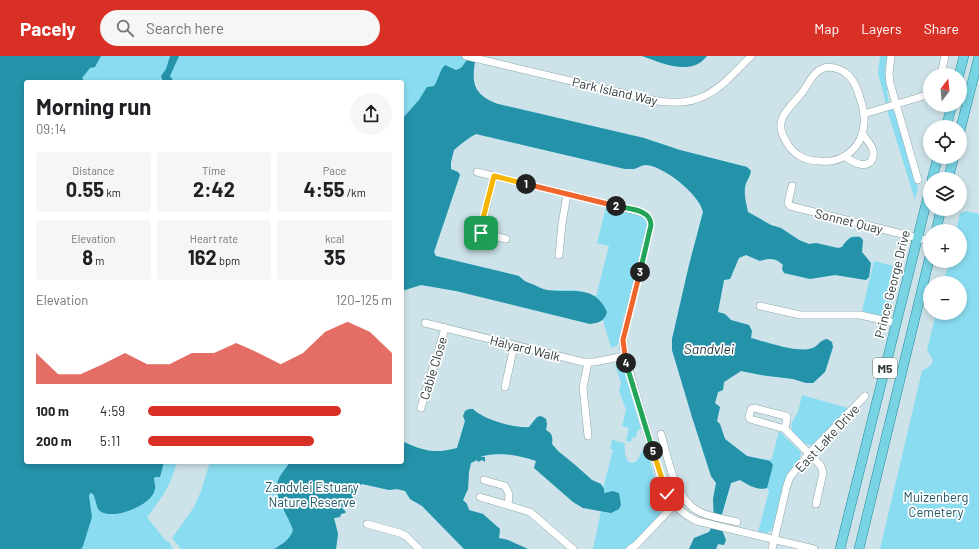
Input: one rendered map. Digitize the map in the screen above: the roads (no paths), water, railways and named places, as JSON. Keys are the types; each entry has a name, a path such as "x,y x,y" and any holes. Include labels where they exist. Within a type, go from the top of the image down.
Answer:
{"main road":[{"path":"961,68 964,56"},
{"path":"963,120 979,56"},
{"name":"Prince George Drive","path":"840,549 923,213"},
{"name":"M5","path":"859,549 927,268"}],"street":[{"name":"Park Island Way","path":"466,56 652,100 675,103 695,100 710,94 722,85 751,56"},
{"path":"891,56 889,74 918,180"},
{"path":"942,68 945,56"},
{"path":"828,67 840,69 854,81 864,114 862,133 855,147 845,157 833,161 814,161 798,155 792,150 782,134 780,125 783,116 801,94 816,72 828,67"},
{"path":"864,114 923,96"},
{"path":"845,157 862,165 871,161 873,153 870,145 862,133"},
{"path":"477,172 637,211 648,216 651,221 651,225 624,335 623,346 663,486 674,505 688,517 727,529 814,549"},
{"path":"494,176 480,230 481,233 506,239"},
{"name":"Sonnet Quay","path":"792,186 788,203 790,206 923,240"},
{"path":"560,254 562,224 567,194"},
{"path":"760,306 800,315 860,315 896,323"},
{"name":"Halyard Walk","path":"425,323 588,363 625,356"},
{"name":"Cable Close","path":"421,408 430,375 438,356 445,328"},
{"path":"505,386 514,346"},
{"path":"588,363 583,387 588,436"},
{"name":"East Lake Drive","path":"772,549 788,481 809,454 865,396"},
{"path":"785,429 786,416 754,408 751,409 750,419 785,429 820,464 822,470 816,504"},
{"path":"661,434 677,488 694,509 699,512 737,522"},
{"path":"484,480 505,486 509,494 508,505"},
{"path":"667,494 677,488"},
{"path":"480,497 530,512 572,549"},
{"path":"630,549 674,505"},
{"path":"367,524 400,533 406,536 419,549"}],"water":[{"path":"0,56 101,56 95,67 90,68 82,78 84,80 24,80 24,464 163,464 160,477 155,477 154,479 155,488 153,495 140,506 132,510 123,513 106,514 99,510 93,494 90,493 89,496 92,517 81,549 0,549"},
{"path":"170,56 179,56 170,76 173,80 162,80 161,76 166,69"},
{"name":"Sandvlei","path":"476,56 474,65 475,86 483,96 489,100 498,104 644,138 680,150 747,167 751,171 746,183 745,191 748,212 809,244 816,243 838,248 842,247 848,240 854,237 860,237 863,240 862,252 871,263 869,277 866,280 835,275 810,279 784,273 782,269 783,265 775,260 766,259 760,261 746,255 739,258 730,279 724,280 718,312 725,314 731,320 749,325 752,331 751,338 788,348 803,350 817,346 822,341 827,339 832,342 833,347 825,372 813,383 741,371 724,382 723,390 718,392 715,403 720,407 717,421 720,424 725,439 747,456 770,461 773,465 767,488 760,489 750,486 740,480 731,483 720,521 726,540 724,545 718,544 716,549 689,549 694,538 709,532 712,527 714,521 713,499 716,483 711,476 672,350 672,339 703,212 695,198 680,182 662,170 646,165 634,169 625,169 476,134 467,139 454,150 451,169 458,172 460,175 434,252 436,256 519,276 527,282 547,290 589,293 602,303 607,312 605,318 596,323 590,324 456,291 421,285 404,290 404,117 419,100 427,87 434,86 441,70 445,65 456,70 461,68 467,60"},
{"path":"642,56 707,56 693,66 685,67 667,65"},
{"name":"Zandvlei Estuary Nature Reserve","path":"473,409 477,413 491,420 508,425 523,427 529,427 537,417 541,416 546,419 546,430 550,432 552,436 552,444 592,480 601,484 604,489 604,493 613,491 619,493 621,505 619,509 611,513 583,508 573,502 534,468 536,461 522,457 494,454 480,457 485,457 485,462 482,460 478,462 477,460 471,463 468,489 463,500 467,504 469,510 483,514 500,529 499,538 508,540 528,549 464,549 422,506 410,499 405,491 397,489 389,490 362,484 357,487 350,505 341,507 346,512 341,514 340,517 334,518 338,534 336,549 274,549 288,539 293,530 281,504 277,491 279,478 289,464 404,464 404,442 416,447 436,451 457,448 465,421 463,416 465,411"}],"park label":[{"name":"Muizenberg Cemetery","path":"936,504"}]}
